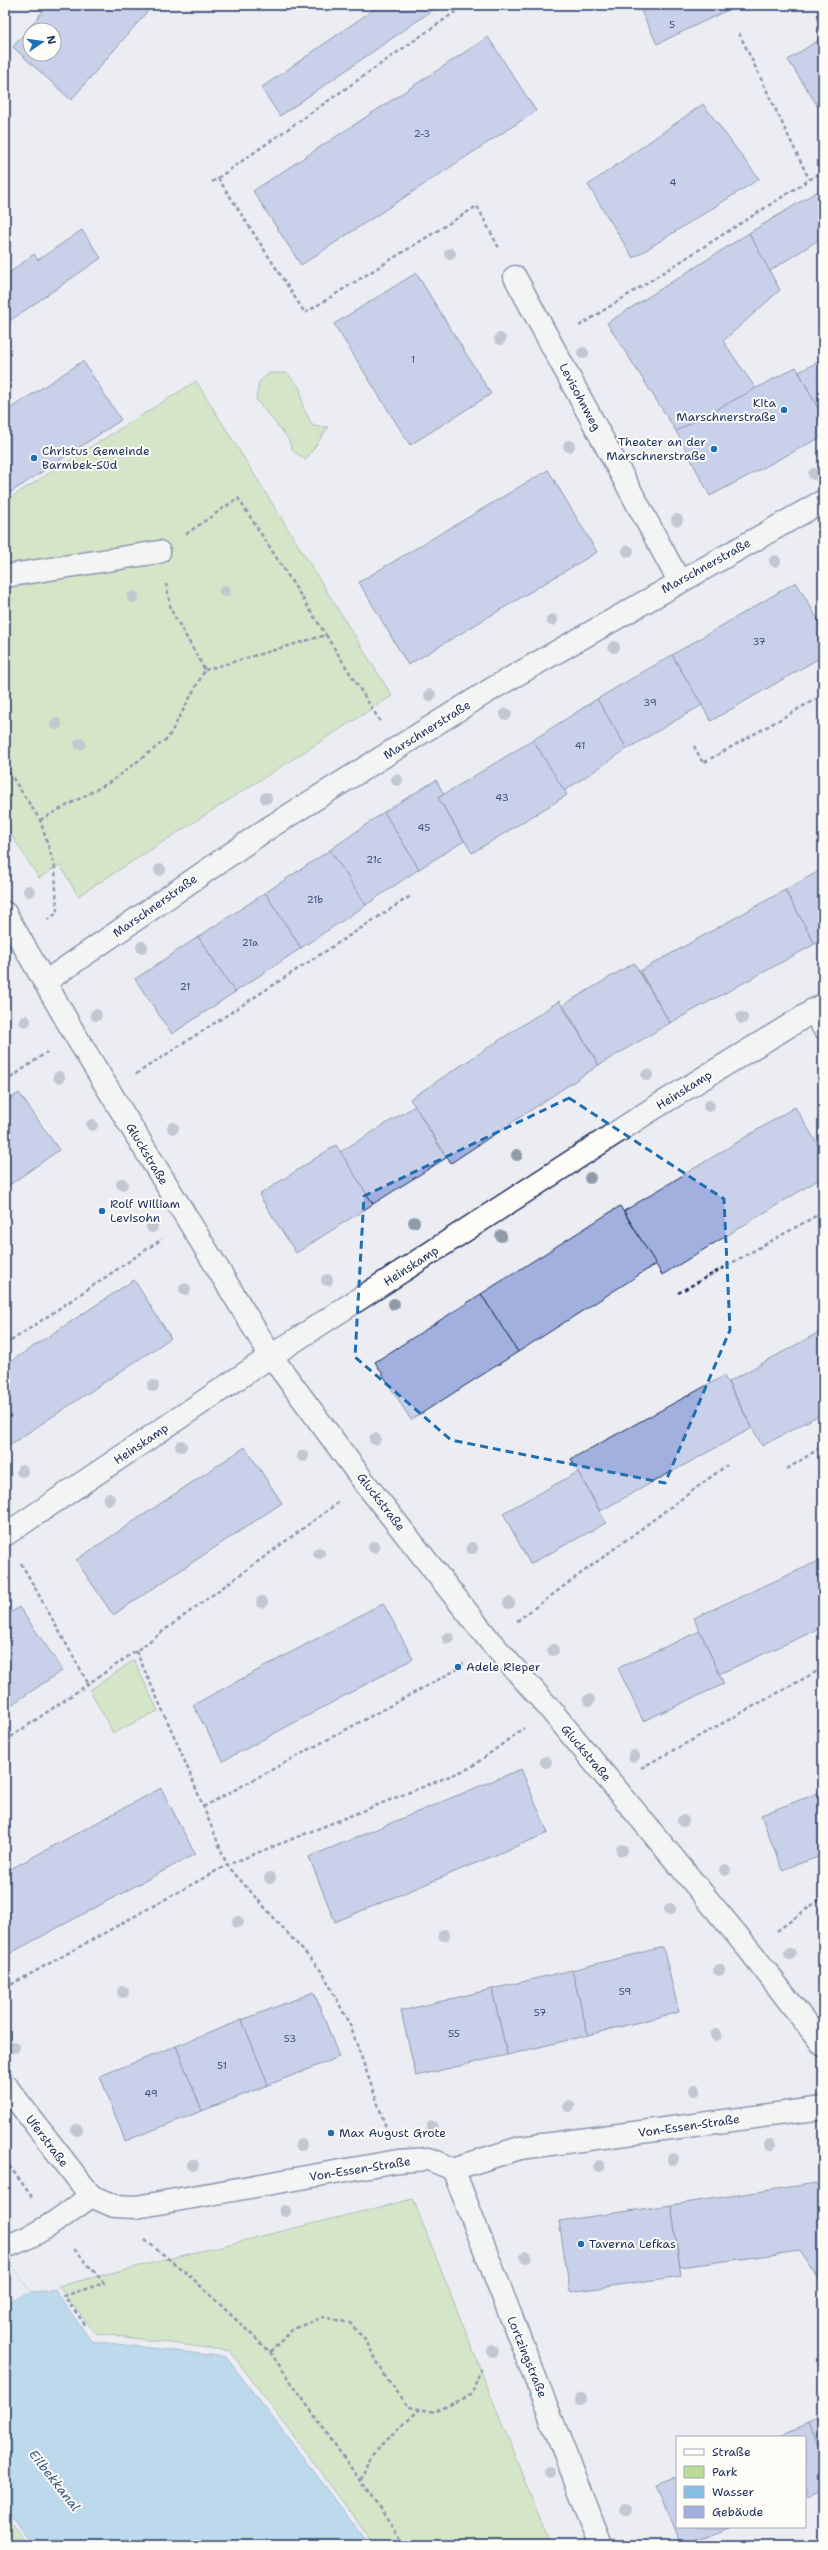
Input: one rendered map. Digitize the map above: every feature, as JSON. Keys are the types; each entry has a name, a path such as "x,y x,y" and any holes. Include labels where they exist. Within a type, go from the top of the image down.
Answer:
{"street":[{"name":"Levisohnweg","path":"515,277 679,581"},
{"name":"Marschnerstraße","path":"45,982 267,829 396,748 495,687 679,581 823,501"},
{"path":"5,576 159,552"},
{"name":"Gluckstraße","path":"5,913 22,939 45,982 109,1092 271,1356 365,1483 490,1641 550,1709 612,1784 750,1952 823,2045"},
{"name":"Heinskamp","path":"5,1534 271,1356 651,1110 820,1014"},
{"name":"Uferstraße","path":"5,2085 91,2196"},
{"name":"Von-Essen-Straße","path":"91,2196 114,2206 136,2207 398,2161 429,2159 453,2169 520,2148 823,2108"},
{"name":"Lortzingstraße","path":"453,2169 601,2545"},
{"path":"5,2247 33,2236 53,2225 91,2196"}],"path":[{"path":"212,182 465,5"},
{"path":"739,33 809,179"},
{"path":"551,344 823,171"},
{"path":"218,178 305,312 476,206 515,277"},
{"path":"205,670 171,610 159,552 238,498 396,748"},
{"path":"40,820 112,781 168,738 205,670 326,635"},
{"path":"694,746 703,763 823,695"},
{"path":"5,766 40,820 55,868 57,913 22,939"},
{"path":"109,1092 412,895"},
{"path":"5,1082 74,1033"},
{"path":"678,1293 823,1212"},
{"path":"5,1344 188,1221"},
{"path":"786,1469 823,1446"},
{"path":"5,1741 136,1651 365,1483"},
{"path":"5,1534 88,1683"},
{"path":"136,1651 179,1747 227,1865 323,1973 350,2025 398,2161"},
{"path":"612,1784 823,1668"},
{"path":"5,1988 227,1865 470,1768 550,1709"},
{"path":"750,1952 823,1897"},
{"path":"5,2160 53,2225 104,2283 64,2296 86,2326"},
{"path":"140,2236 189,2275 270,2352 405,2545"},
{"path":"270,2352 293,2329 323,2317 350,2323 366,2341 385,2376 409,2407 435,2412 472,2395 482,2366"},
{"path":"361,2481 370,2456 420,2409"},
{"path":"808,2545 823,2539"}],"highlighted area":[{"path":"569,1098 724,1199 730,1330 665,1483 451,1440 355,1357 364,1196"}],"green space":[{"path":"269,373 287,373 300,388 303,407 313,426 328,427 306,460 293,451 288,438 256,400 259,382"},
{"path":"196,381 392,696 78,896 60,865 39,878 5,825 5,501"},
{"path":"134,1660 158,1711 113,1733 90,1690"},
{"path":"413,2199 550,2545 375,2545 230,2351 95,2333 58,2286"},
{"path":"5,2515 28,2545 5,2545"}],"water":[{"name":"Eilbekkanal","path":"5,2258 31,2292 55,2290 91,2341 226,2357 370,2545 33,2545 5,2509"}],"pier":[{"path":"5,2258 31,2292 5,2301"}],"building":[{"path":"48,5 153,5 71,100 29,62 62,62 62,22 34,22"},
{"path":"380,5 440,5 280,116 261,88"},
{"path":"638,5 738,5 657,44"},
{"path":"22,36 22,55 13,47"},
{"path":"488,37 536,111 301,265 253,191"},
{"path":"823,37 823,114 788,60"},
{"path":"703,104 759,179 633,258 588,185"},
{"path":"823,188 823,237 768,272 749,233"},
{"path":"82,230 101,258 5,324 5,276 34,254 38,260"},
{"path":"749,233 780,290 723,341 756,389 676,431 607,323"},
{"path":"416,273 491,394 410,445 334,324"},
{"path":"823,359 823,418 799,372"},
{"name":"Christus Gemeinde Barmbek-Süd","path":"83,361 121,420 5,496 5,412"},
{"path":"796,367 823,418 823,436 710,496 676,431"},
{"path":"548,470 597,552 408,665 359,582"},
{"path":"796,582 823,628 823,656 711,721 672,655"},
{"path":"672,655 702,705 627,749 597,699"},
{"path":"597,699 627,749 564,791 533,740"},
{"path":"533,740 567,795 472,853 438,798"},
{"path":"436,780 444,794 438,798 464,841 419,869 384,812"},
{"path":"384,812 419,869 366,905 330,850"},
{"path":"330,850 366,905 301,948 265,893"},
{"path":"823,869 823,939 815,944 785,890"},
{"path":"785,890 815,944 670,1023 640,971"},
{"path":"265,893 301,948 235,992 198,937"},
{"path":"198,937 235,992 172,1034 135,979"},
{"path":"634,963 670,1023 599,1065 563,1005"},
{"path":"559,1001 599,1065 451,1163 410,1099"},
{"path":"19,1093 59,1150 5,1188 5,1102"},
{"path":"415,1106 446,1158 373,1204 340,1152"},
{"path":"795,1107 823,1153 823,1177 662,1275 624,1211"},
{"path":"336,1145 373,1204 296,1253 259,1195"},
{"path":"620,1206 656,1264 518,1352 481,1294"},
{"path":"134,1280 171,1338 5,1448 5,1365"},
{"path":"481,1294 518,1352 411,1420 375,1362"},
{"path":"823,1330 823,1413 762,1446 728,1382"},
{"path":"724,1376 752,1428 600,1511 571,1459"},
{"path":"245,1447 282,1503 113,1615 76,1560"},
{"path":"578,1472 606,1523 530,1564 503,1513"},
{"path":"823,1559 823,1627 719,1674 694,1618"},
{"path":"383,1603 413,1659 223,1761 193,1705"},
{"path":"19,1607 63,1670 5,1709 5,1617"},
{"path":"700,1631 724,1684 643,1721 618,1668"},
{"path":"521,1769 548,1833 335,1922 309,1857"},
{"path":"161,1788 195,1854 5,1956 5,1872"},
{"path":"823,1791 823,1855 782,1870 761,1815"},
{"path":"663,1947 679,2012 588,2035 572,1970"},
{"path":"572,1970 588,2035 507,2055 492,1989"},
{"path":"492,1989 507,2055 416,2076 401,2011"},
{"path":"314,1992 339,2057 268,2085 242,2020"},
{"path":"242,2020 268,2085 202,2111 176,2046"},
{"path":"176,2046 202,2111 125,2141 100,2076"},
{"path":"823,2182 823,2285 800,2251 680,2267 671,2205"},
{"path":"671,2205 681,2276 570,2292 559,2221"},
{"path":"823,2417 823,2459 809,2424"},
{"path":"809,2424 823,2459 823,2489 806,2496 806,2436 780,2436"},
{"path":"676,2477 676,2528 727,2528 680,2545 656,2485"}],"place":[{"name":"Kita Marschnerstraße","path":"784,410"},
{"name":"Theater an der Marschnerstraße","path":"714,449"},
{"name":"Christus Gemeinde Barmbek-Süd","path":"34,458"},
{"name":"Rolf William Levisohn","path":"102,1211"},
{"name":"Adele Rieper","path":"458,1667"},
{"name":"Max August Grote","path":"331,2133"},
{"name":"Taverna Lefkas","path":"581,2244"}]}
